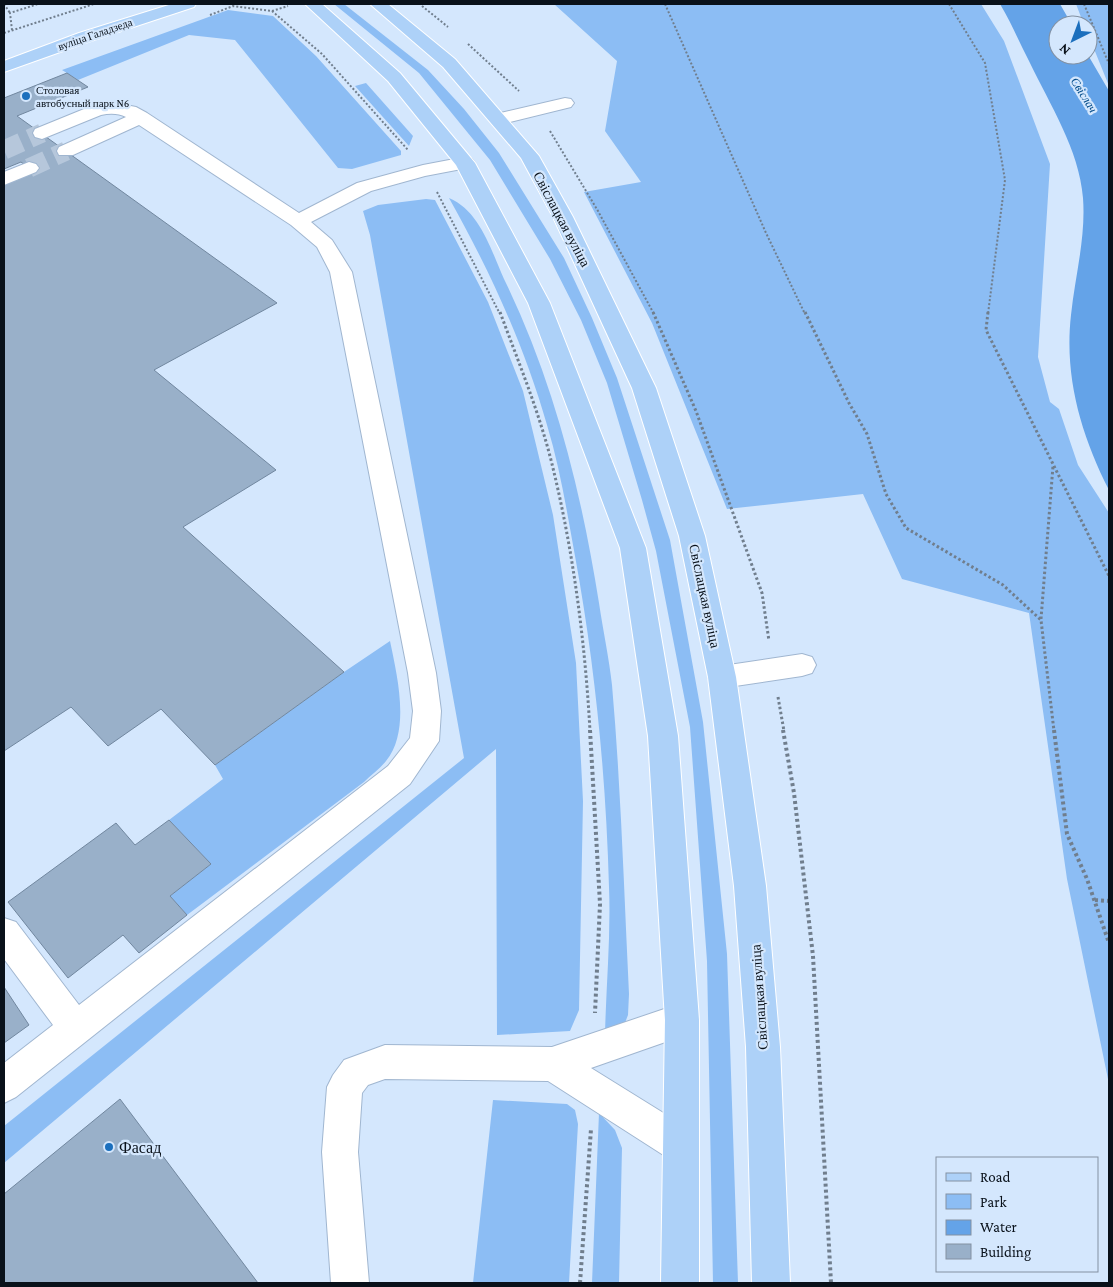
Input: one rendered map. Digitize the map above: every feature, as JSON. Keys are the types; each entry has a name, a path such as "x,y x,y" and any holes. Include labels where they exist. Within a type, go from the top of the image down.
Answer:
{"main road":[{"name":"вуліца Галадзеда","path":"67,26 140,4"},
{"name":"вуліца Галадзеда","path":"4,67 85,37 188,4"},
{"name":"Свіслацкая вуліца","path":"378,4 449,63 529,156 564,217 644,388 692,536 722,677 750,886 763,1047 771,1283"},
{"path":"301,5 394,77 465,163 539,303 583,413 633,548 663,736 682,1020 680,1283"}],"lane":[{"path":"498,119 565,103"},
{"path":"4,1085 399,775 424,741 427,711 422,672 341,272 325,244 298,221 130,111 110,107 95,111 42,133"},
{"path":"66,151 141,117"},
{"path":"298,221 364,187 423,171 465,163"},
{"path":"4,178 28,168"},
{"path":"722,677 802,665"},
{"path":"4,933 76,1028"},
{"path":"350,1283 340,1152 345,1087 356,1072 385,1062 552,1064 682,1020"},
{"path":"552,1064 680,1145"}],"path":[{"path":"4,4 10,13 8,40 94,4"},
{"path":"10,13 33,4 38,4"},
{"path":"230,4 272,11 301,5"},
{"path":"665,4 766,233 849,403 867,434 886,494 906,528 1003,586 1040,620"},
{"path":"949,4 985,63 1005,180 986,330 1109,576"},
{"path":"1084,4 1109,64"},
{"path":"272,11 322,54 406,148 445,203 496,302 534,403 550,461 569,552 586,663 600,894 594,1050"},
{"path":"1054,465 1040,620 1067,834 1095,900 1109,943"},
{"path":"1095,900 1109,901"},
{"path":"580,1283 594,1090"}],"green space":[{"path":"334,4 344,4 428,70 464,109 499,153 564,258 592,318 617,378 670,540 703,722 727,954 738,1283 713,1283 707,961 690,727 656,551 607,383 581,320 550,259 490,160 419,73"},
{"path":"554,4 981,4 1004,41 1050,164 1038,357 1050,402 1059,409 1078,465 1109,513 1109,1084 1067,879 1029,613 902,579 863,494 727,509 652,323 584,192 641,182 605,131 617,61"},
{"path":"1076,4 1109,4 1109,86 1098,59 1098,15 1080,15"},
{"path":"228,10 273,16 316,56 401,151 401,155 352,169 338,168 235,40 189,35 78,80 62,70"},
{"path":"366,83 413,136 409,146 355,86"},
{"path":"449,198 460,204 477,222 489,244 522,318 564,437 592,561 612,685 620,801 629,994 628,1015 623,1028 605,1035 609,905 602,762 594,679 566,507 552,441 528,366 492,281"},
{"path":"426,199 435,200 488,302 523,391 553,515 576,663 583,801 579,1010 570,1031 497,1035 496,749 4,1163 4,1126 464,758 370,235 363,211 378,205"},
{"path":"390,641 396,670 400,719 394,749 386,761 364,782 187,915 170,896 211,864 169,820 223,779 215,765"},
{"path":"493,1100 567,1104 575,1110 578,1124 569,1283 473,1283"},
{"path":"599,1113 615,1130 622,1148 619,1283 592,1283"}],"water":[{"name":"Свіслач","path":"1000,4 1060,4 1066,15 1048,15 1048,65 1094,65 1109,91 1109,490 1090,448 1083,427 1077,405 1070,361 1071,315 1080,257 1084,213 1080,180 1070,145"}],"building":[{"path":"67,73 88,87 17,116 277,303 154,370 276,470 183,527 344,672 215,765 161,709 108,746 71,707 4,751 4,185 34,172 21,162 4,169 4,98"},
{"path":"169,820 211,864 170,896 187,915 139,953 123,935 68,978 8,902 116,823 135,845"},
{"path":"4,987 29,1025 4,1043"},
{"name":"Фасад","path":"120,1099 258,1283 4,1283 4,1194"}],"tunnel":[{"path":"4,150 42,133"},
{"path":"29,168 66,151"}],"place":[{"name":"Столовая автобусный парк N6","path":"26,96"},
{"name":"Фасад","path":"109,1147"}]}
